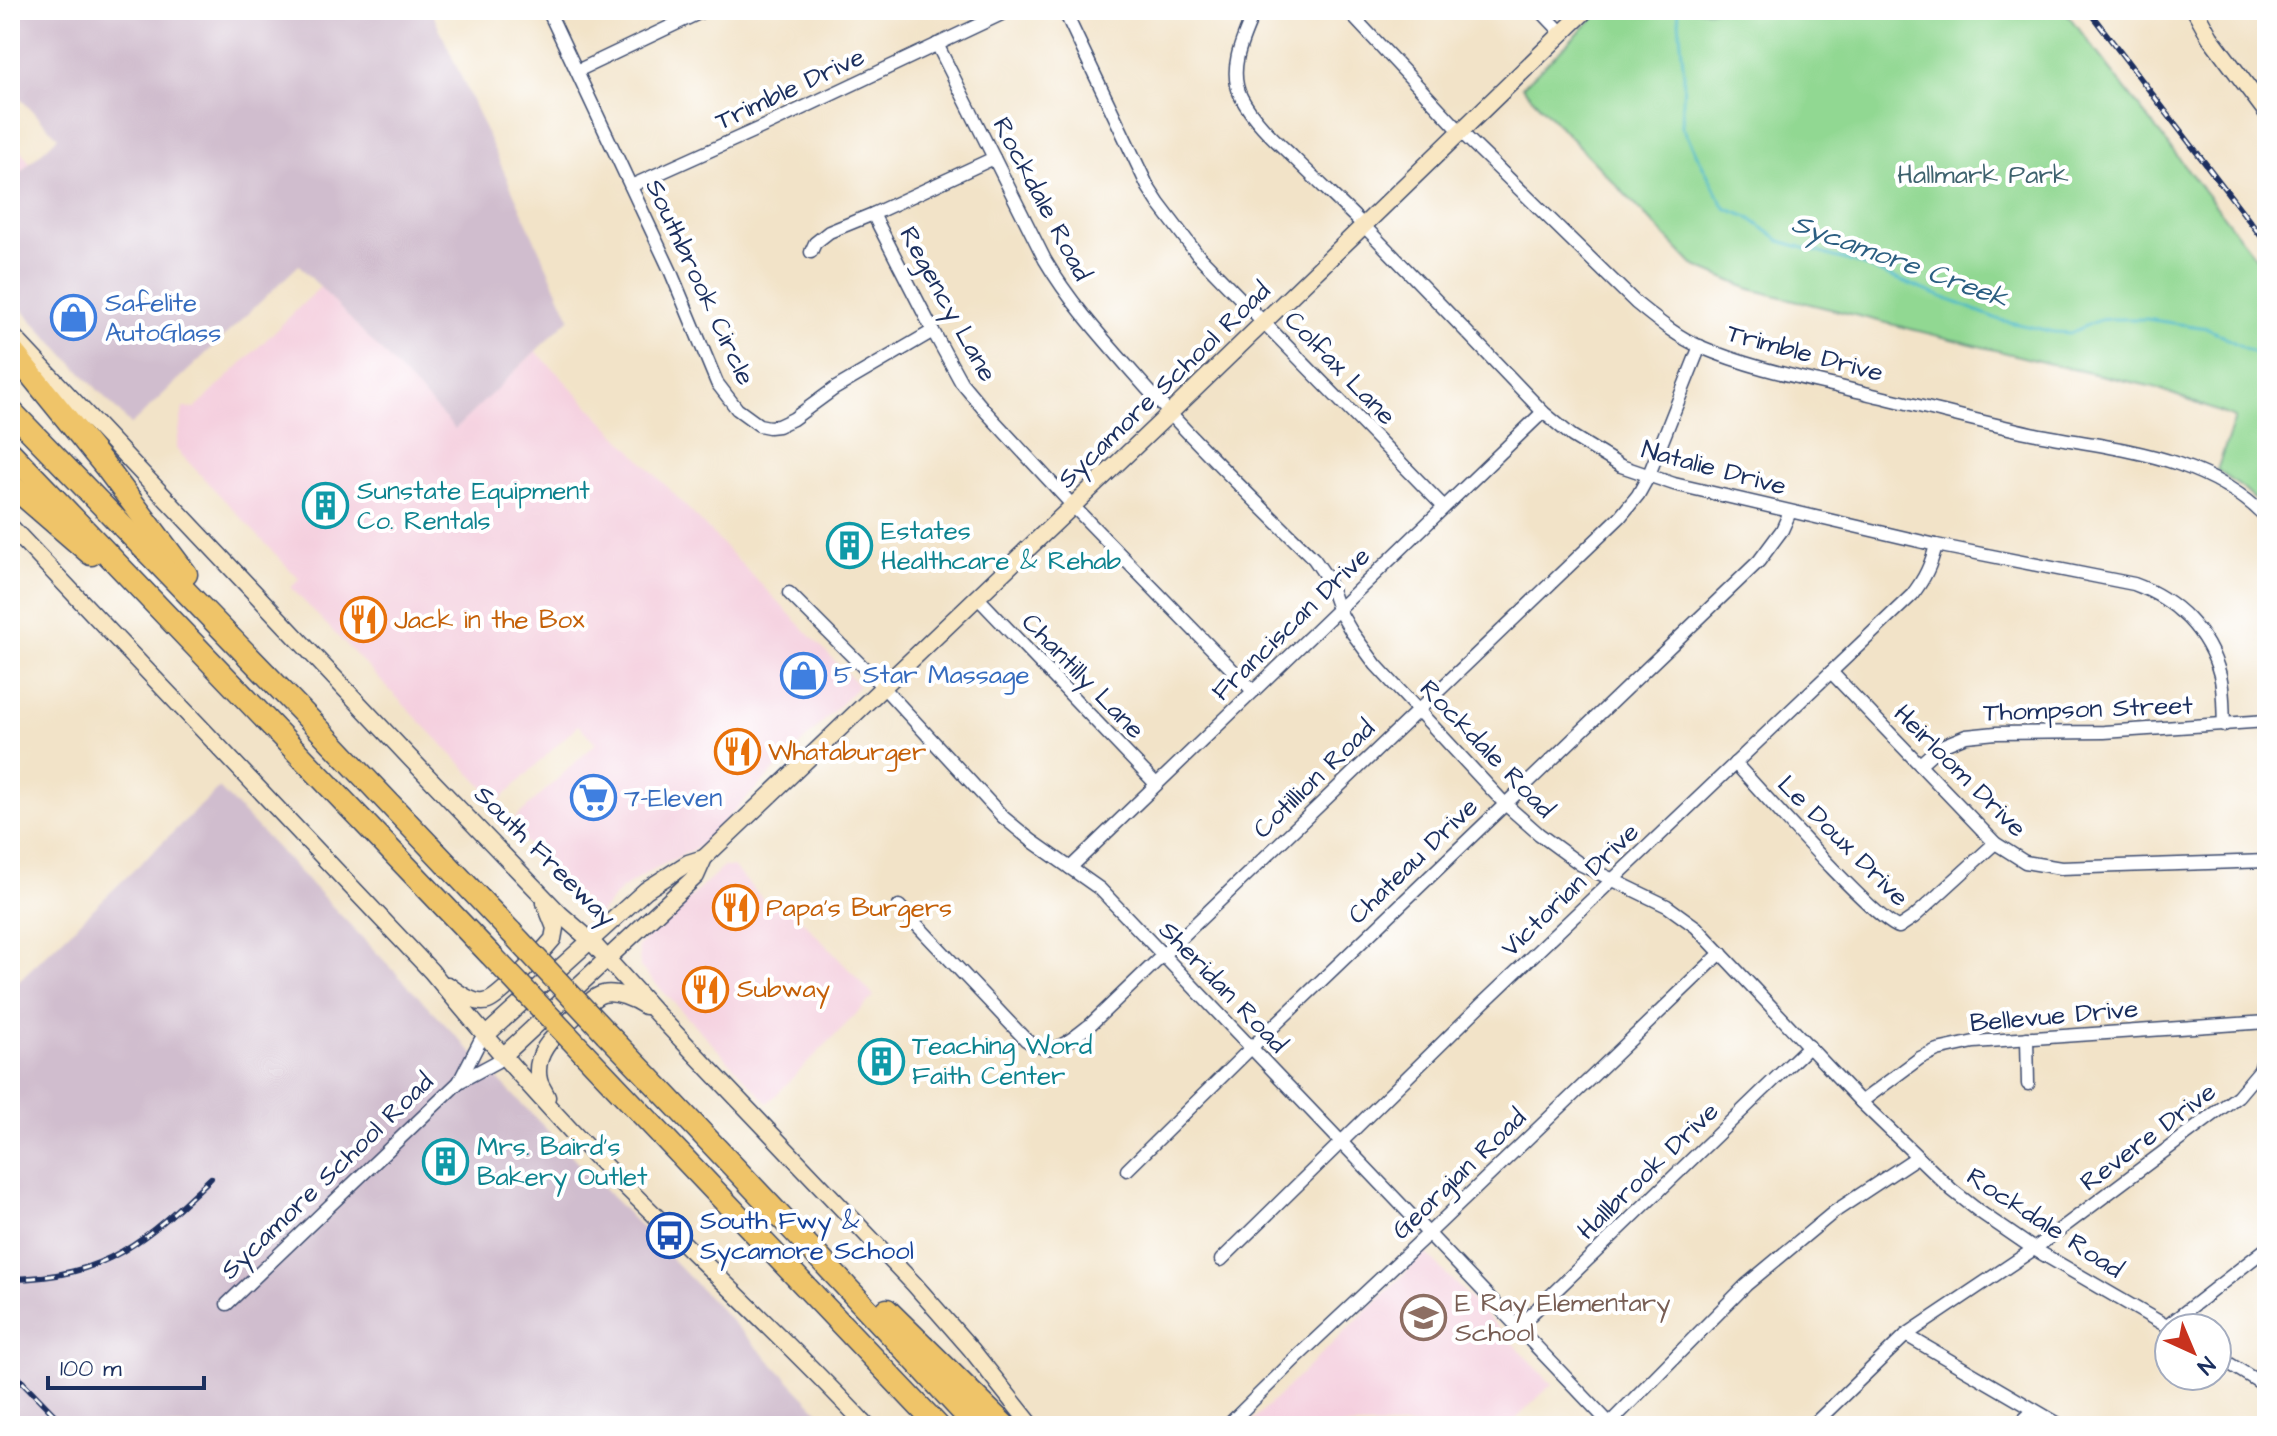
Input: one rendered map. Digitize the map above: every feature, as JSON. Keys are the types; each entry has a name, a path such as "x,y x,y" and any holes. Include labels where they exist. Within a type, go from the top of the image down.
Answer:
{"highway":[{"path":"10,349 105,466 184,572 304,702 313,723"},
{"path":"10,410 313,723 976,1426"},
{"path":"10,452 938,1426"},
{"path":"10,484 91,555 183,644 212,662"},
{"path":"744,1179 760,1182 858,1283 1005,1426"}],"main road":[{"name":"Sycamore School Road","path":"504,1055 696,876 704,858 978,598 1586,10"},
{"path":"2195,10 2210,37 2264,102"},
{"name":"South Freeway","path":"10,333 261,601 543,896 590,940 938,1310 1032,1426"},
{"path":"10,526 431,971 485,1036 606,1166 813,1368 867,1426"},
{"name":"Sycamore School Road","path":"485,1036 646,890 688,863 704,858"},
{"path":"431,971 456,992 478,1002 488,1001 553,939 555,928 543,896"},
{"path":"555,1112 539,1079 539,1062 544,1046 603,994 635,999 656,1013"}],"street":[{"name":"Southbrook Circle","path":"548,10 670,270 717,383 737,409 759,425 778,426 933,331"},
{"path":"577,71 705,10"},
{"name":"Trimble Drive","path":"631,186 1010,10"},
{"name":"Colfax Lane","path":"1064,10 1142,174 1159,204 1197,254 1444,507"},
{"name":"Natalie Drive","path":"1255,10 1242,41 1236,78 1241,96 1269,134 1543,412 1587,447 1648,477 1936,545 2134,584 2153,591 2194,624 2216,662 2221,678 2224,725"},
{"name":"Trimble Drive","path":"1347,10 1460,131 1636,303 1666,327 1700,346 1761,368 2028,432 2174,461 2203,472 2241,494 2267,518"},
{"path":"1540,10 1562,33"},
{"name":"Rockdale Road","path":"937,44 1062,288 1169,414 1314,559 1327,578 1338,609 1376,665 1505,804 1580,864 1682,916 1721,953 1861,1102 1952,1190 2034,1249 2153,1318"},
{"path":"811,252 815,243 829,232 994,158"},
{"name":"Regency Lane","path":"873,214 961,382 1073,506 1253,691"},
{"name":"Cotillion Road","path":"899,906 1026,1040 1037,1047 1053,1049 1063,1046 1090,1025 1163,956 1620,517 1648,477 1700,346"},
{"name":"Franciscan Drive","path":"1070,868 1543,412"},
{"name":"Chateau Drive","path":"1127,1170 1759,561 1782,530 1790,512"},
{"name":"Victorian Drive","path":"1221,1260 1340,1141 1912,595 1931,566 1936,545"},
{"name":"Sheridan Road","path":"789,593 884,688 1003,817 1100,889 1609,1425"},
{"name":"Chantilly Lane","path":"978,598 1156,784"},
{"name":"Heirloom Drive","path":"1831,672 1995,843 2025,862 2061,868 2267,861"},
{"name":"Thompson Street","path":"1920,764 1939,747 1966,736 2104,732 2267,721"},
{"name":"Le Doux Drive","path":"1735,763 1892,925 1899,927 1914,917 1995,843"},
{"name":"Georgian Road","path":"1227,1426 1721,953"},
{"name":"Bellevue Drive","path":"1861,1102 1903,1069 1937,1050 1974,1042 2267,1022"},
{"name":"Sycamore School Road","path":"459,1082 485,1036"},
{"path":"2027,1038 2028,1084"},
{"name":"Hallbrook Drive","path":"1518,1327 1809,1046"},
{"name":"Revere Drive","path":"1812,1426 1906,1335 2034,1249 2238,1096 2260,1070 2267,1046"},
{"name":"Sycamore School Road","path":"227,1304 459,1082 504,1055"},
{"path":"1609,1425 1756,1276 1834,1212 1917,1157"},
{"path":"2187,1312 2267,1248"},
{"path":"1906,1335 2062,1426"},
{"path":"2233,1366 2267,1387"},
{"path":"2017,1426 2034,1410"}],"shaded area":[{"path":"10,10 431,10 570,318 455,429 299,265 131,425 10,297 10,182 58,137 10,88"},
{"path":"10,135 30,163 10,182"},
{"path":"320,287 455,428 536,351 859,686 697,848 622,889 598,915 508,825 596,743 578,725 498,802 291,588 299,579 176,449 183,408 195,409"},
{"path":"219,788 833,1426 10,1426 10,989"},
{"path":"723,867 733,867 772,909 783,900 874,996 768,1103 640,967 638,946"},
{"name":"E Ray Elementary School","path":"1426,1253 1552,1384 1509,1426 1247,1426"}],"green space":[{"name":"Hallmark Park","path":"1602,10 2064,10 2267,272 2267,511 2217,470 2235,418 2154,387 1750,289 1693,265 1522,87"}],"waterway":[{"name":"Sycamore Creek","path":"1678,10 1684,75 1682,126 1725,208 1748,217 1780,241 1859,264 2000,320 2070,333 2099,320 2110,319 2146,319 2207,328 2267,360"}],"railway":[{"path":"2088,10 2267,244"},
{"path":"10,1279 73,1272 99,1263 144,1237 211,1178"},
{"path":"10,1369 65,1426"}],"place":[{"name":"Safelite AutoGlass","path":"74,318"},
{"name":"Sunstate Equipment Co. Rentals","path":"326,506"},
{"name":"Estates Healthcare & Rehab","path":"850,546"},
{"name":"Jack in the Box","path":"363,620"},
{"name":"5 Star Massage","path":"803,675"},
{"name":"Whataburger","path":"737,752"},
{"name":"7-Eleven","path":"593,798"},
{"name":"Papa's Burgers","path":"735,908"},
{"name":"Subway","path":"706,989"},
{"name":"Teaching Word Faith Center","path":"881,1061"},
{"name":"Mrs. Baird’s Bakery Outlet","path":"446,1162"},
{"name":"South Fwy & Sycamore School","path":"669,1236"},
{"name":"E Ray Elementary School","path":"1424,1318"}]}
